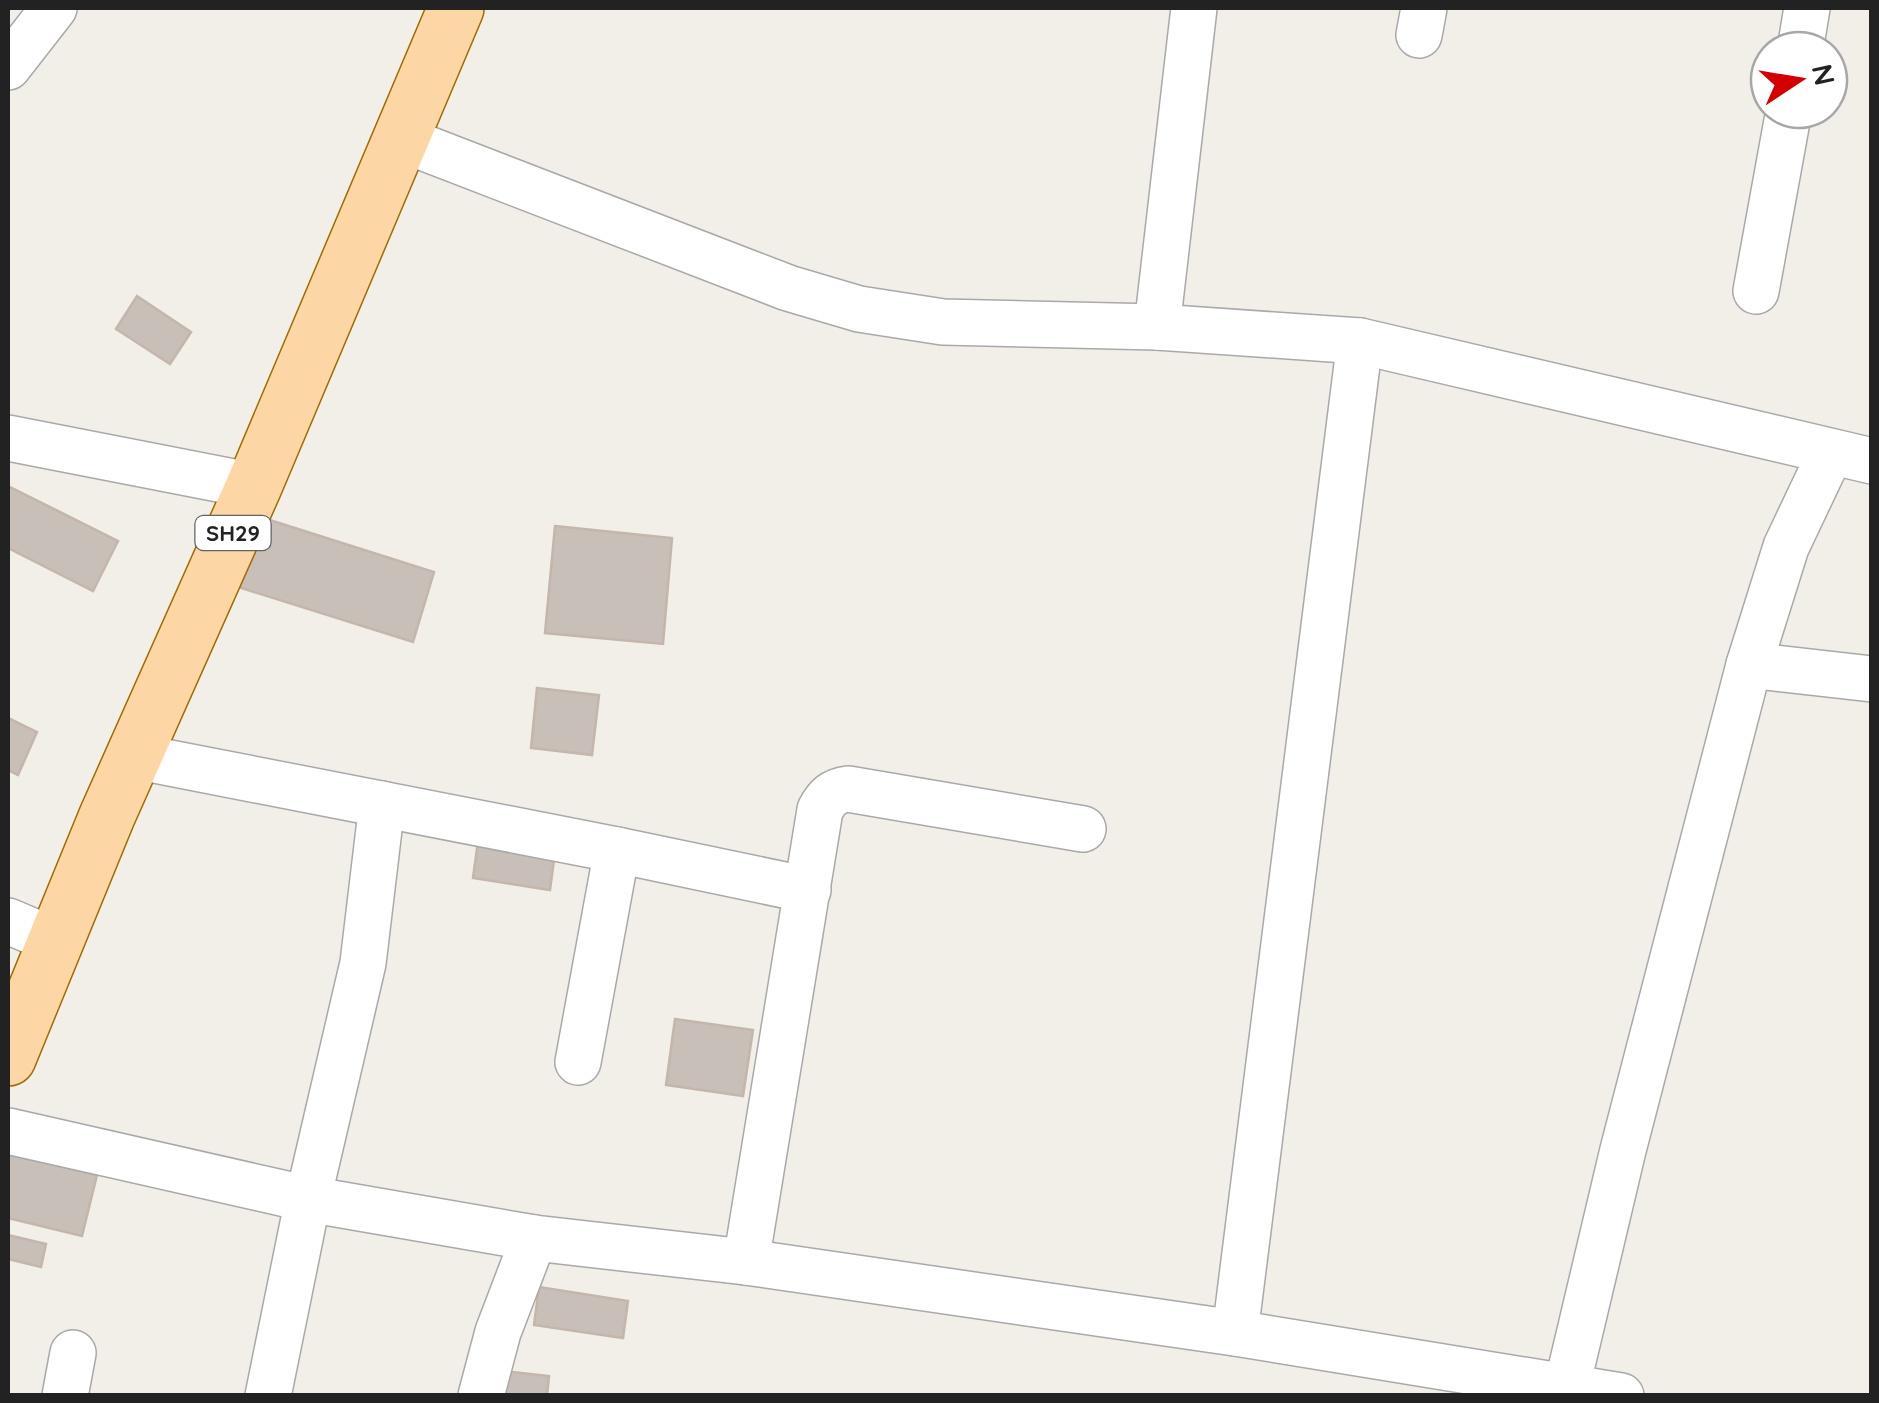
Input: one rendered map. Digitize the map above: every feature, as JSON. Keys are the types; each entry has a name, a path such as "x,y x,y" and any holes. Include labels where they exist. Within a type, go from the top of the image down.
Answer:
{"main road":[{"name":"SH29","path":"8,1058 32,931 134,756 325,322 456,8"}],"street":[{"path":"8,67 54,8"},
{"path":"1157,326 1194,8"},
{"path":"1756,291 1785,130"},
{"path":"399,138 752,274 859,309 943,322 1157,326 1360,340 1851,457 1786,547 1750,665 1622,1150 1567,1386"},
{"path":"1235,1333 1360,340"},
{"path":"8,438 254,486"},
{"path":"1750,665 1872,680"},
{"path":"134,756 808,890"},
{"path":"746,1262 820,810 828,796 848,789 1083,830"},
{"path":"268,1396 308,1198 363,963 382,804"},
{"path":"578,1062 617,850"},
{"path":"8,1131 308,1198 534,1238 746,1262 1235,1333 1622,1396"},
{"path":"481,1396 498,1332 534,1238"}],"building":[{"path":"137,296 191,332 170,364 116,329"},
{"path":"8,486 118,541 93,591 8,548"},
{"path":"257,516 434,572 413,642 235,586"},
{"path":"555,526 672,538 663,644 545,633"},
{"path":"537,688 599,695 592,755 531,748"},
{"path":"8,718 37,732 18,775 8,770"},
{"path":"479,834 556,845 550,890 473,878"},
{"path":"675,1019 753,1030 743,1096 666,1085"},
{"path":"8,1154 97,1175 82,1236 8,1218"},
{"path":"8,1235 46,1244 41,1267 8,1259"},
{"path":"539,1287 628,1301 623,1338 534,1325"},
{"path":"494,1370 549,1376 547,1396 492,1396"}]}
